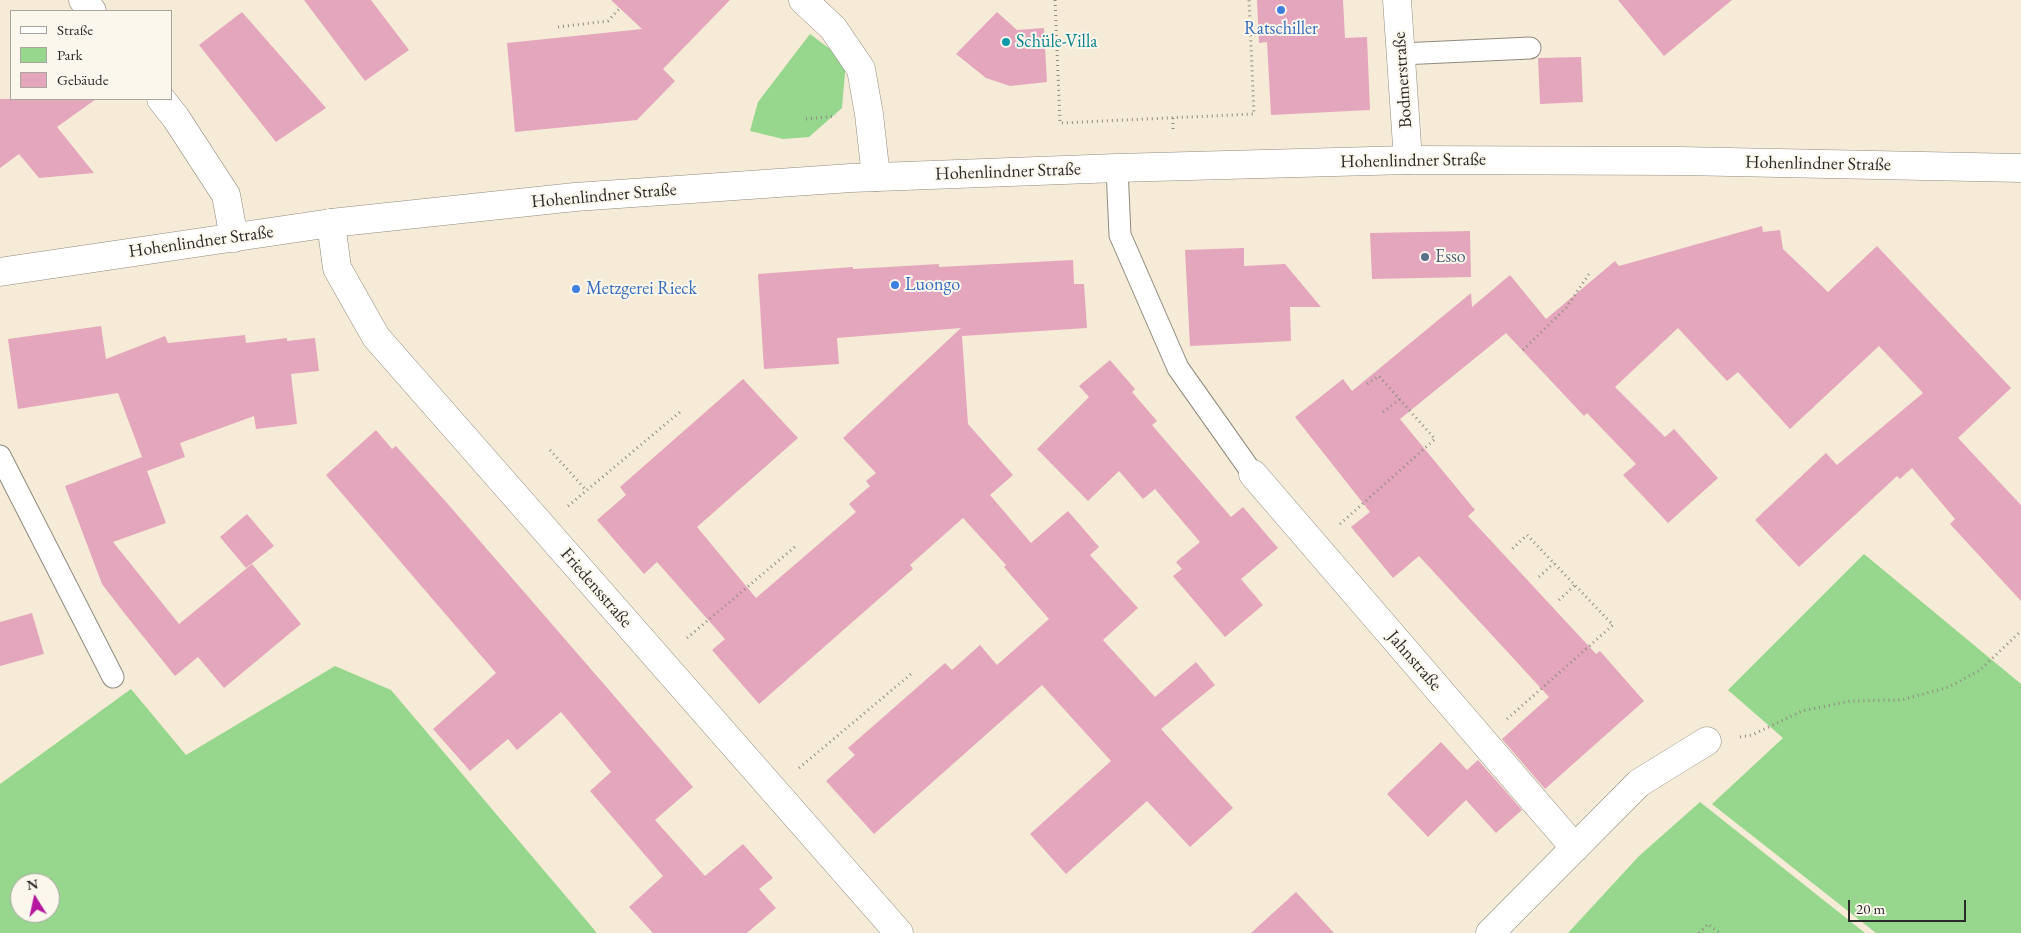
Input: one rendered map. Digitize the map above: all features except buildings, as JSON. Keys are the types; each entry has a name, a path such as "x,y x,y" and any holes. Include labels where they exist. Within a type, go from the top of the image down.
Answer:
{"street":[{"path":"83,0 91,10"},
{"path":"803,0 832,28 861,69 869,112 876,177"},
{"name":"Bodmerstraße","path":"1397,0 1408,160"},
{"path":"162,100 176,118 226,195 234,238"},
{"name":"Hohenlindner Straße","path":"0,272 331,223 575,197 876,177 1408,160 1681,161 2021,168"},
{"name":"Friedensstraße","path":"331,223 337,268 376,337 899,933"},
{"name":"Jahnstraße","path":"1253,474 1575,848"},
{"path":"1490,933 1639,783 1707,741"}],"lane":[{"path":"1401,54 1530,48"},
{"path":"1118,168 1120,235 1178,368 1253,474"},
{"path":"0,456 113,677"}],"path":[{"path":"1055,0 1060,122 1254,114 1249,0"},
{"path":"558,27 608,21 620,8"},
{"path":"1523,350 1566,308 1591,271"},
{"path":"1315,546 1435,439 1379,376 1367,384"},
{"path":"1383,412 1400,399"},
{"path":"543,527 680,412"},
{"path":"550,450 586,490"},
{"path":"1482,741 1613,625 1527,535 1512,549"},
{"path":"660,661 797,545"},
{"path":"1539,577 1554,563"},
{"path":"1559,600 1575,585"},
{"path":"1707,741 1752,736 1802,711 1851,701 1901,700 1949,687 1980,670 2021,631"},
{"path":"773,790 911,674"},
{"path":"1699,933 1708,924 1720,933"}],"green space":[{"path":"810,34 846,61 842,108 809,137 783,139 750,131 758,102"},
{"path":"1864,554 2021,684 2021,933 1876,933 1712,804 1783,738 1728,690"},
{"path":"335,666 391,690 597,933 0,933 0,784 131,689 186,755"},
{"path":"1700,802 1865,933 1568,933 1639,856"}],"place":[{"name":"Ratschiller","path":"1281,10"},
{"name":"Schüle-Villa","path":"1006,42"},
{"name":"Esso","path":"1425,257"},
{"name":"Luongo","path":"895,285"},
{"name":"Metzgerei Rieck","path":"576,289"}]}
